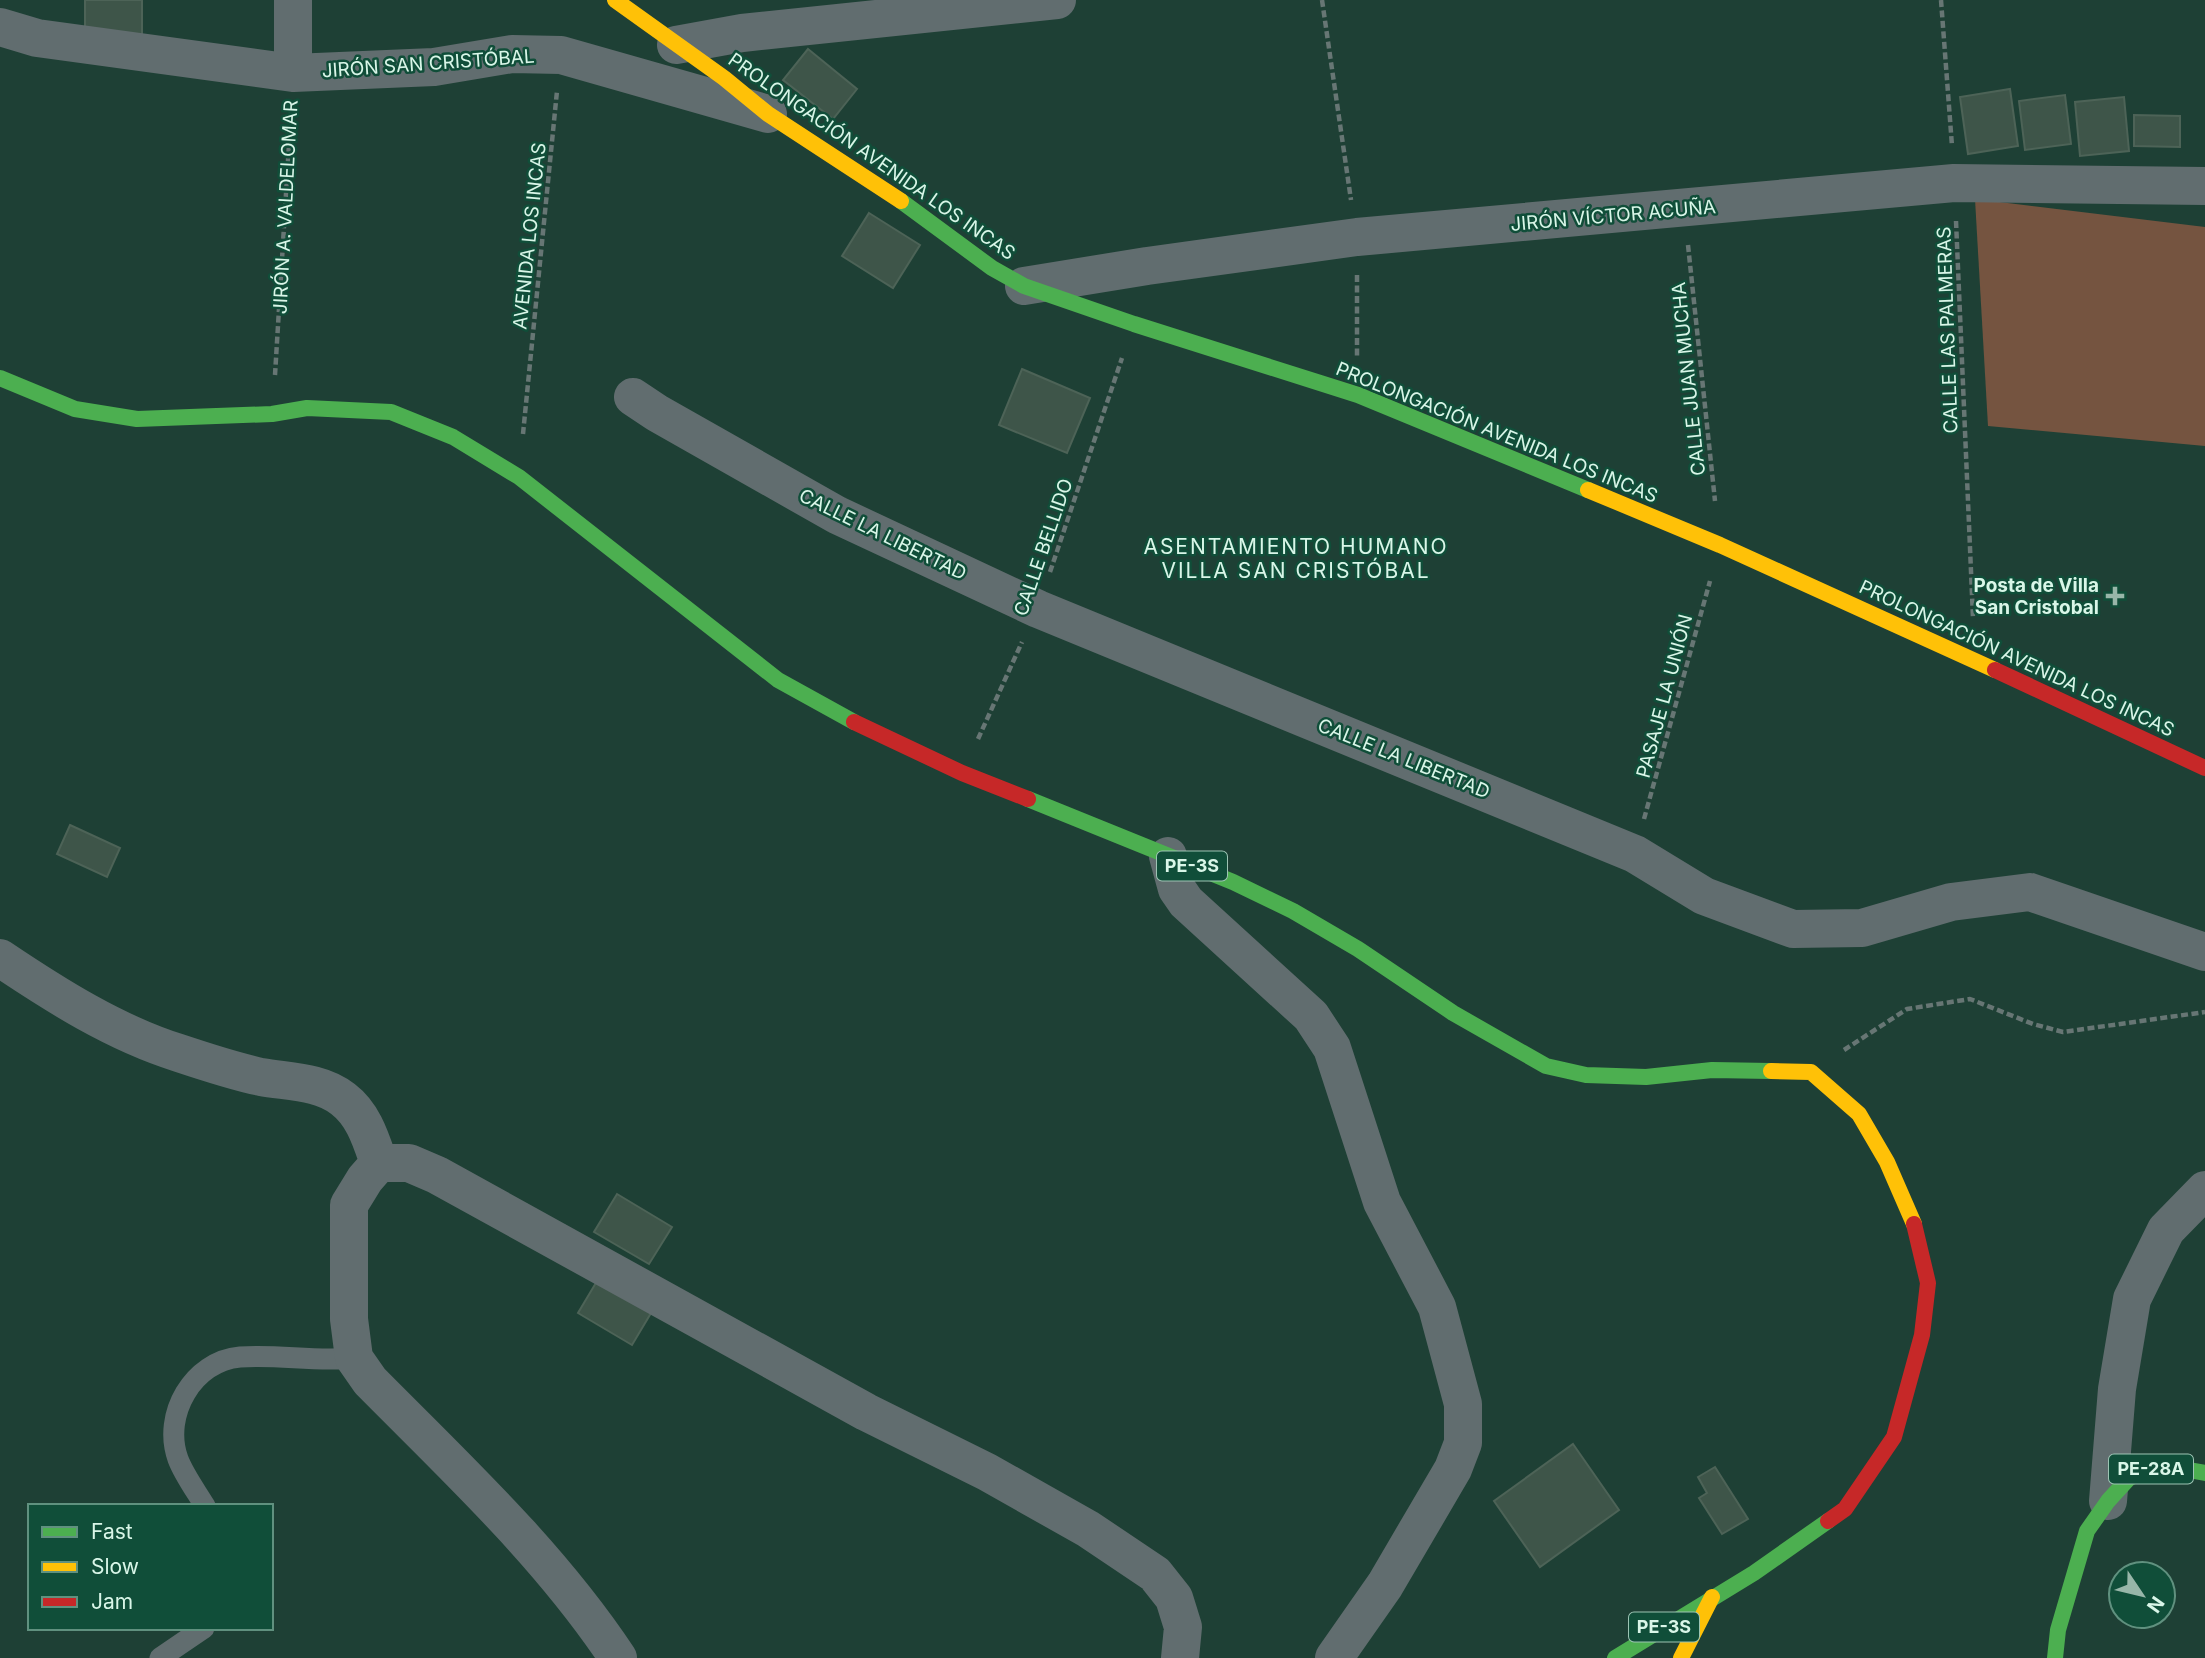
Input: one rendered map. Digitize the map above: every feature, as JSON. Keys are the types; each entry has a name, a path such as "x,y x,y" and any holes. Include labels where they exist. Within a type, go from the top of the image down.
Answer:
{"main road":[{"name":"PROLONGACIÓN AVENIDA LOS INCAS","path":"615,0 768,114 873,181 992,268 1024,286 1357,395 1720,545 2205,768"},
{"name":"PE-3S","path":"0,379 75,409 136,419 272,414 307,408 391,412 453,437 519,477 778,680 853,722 962,773 1233,882 1293,911 1358,949 1453,1013 1546,1066 1586,1075 1646,1077 1712,1070 1811,1072 1859,1114 1888,1162 1914,1223 1928,1283 1922,1335 1894,1437 1845,1509 1754,1573 1615,1658"},
{"name":"PE-28A","path":"2055,1658 2058,1630 2087,1531 2108,1501 2129,1478 2161,1465 2205,1473"},
{"path":"1681,1658 1713,1596"}],"street":[{"name":"JIRÓN A. VALDELOMAR","path":"293,0 293,73"},
{"path":"676,45 742,33 1057,0"},
{"name":"JIRÓN SAN CRISTÓBAL","path":"0,27 37,38 293,73 434,66 512,54 561,55 768,114"},
{"name":"JIRÓN VÍCTOR ACUÑA","path":"1024,286 1357,237 1954,183 2205,186"},
{"name":"CALLE LA LIBERTAD","path":"633,397 837,515 1038,608 1635,854 1704,896 1793,929 1863,928 1951,902 2029,892 2205,952"},
{"path":"1168,856 1177,889 1186,902 1311,1016 1328,1040 1381,1202 1437,1307 1463,1404 1463,1443 1453,1469 1385,1585 1334,1658"},
{"path":"0,958 81,1008 174,1052 225,1068 328,1090 343,1099 357,1113 368,1130 379,1163"},
{"path":"618,1658 524,1536 370,1381 354,1357 349,1319 349,1205 379,1163 409,1163 437,1175 866,1412 987,1472 1088,1529 1155,1574 1174,1598 1183,1628 1180,1658"},
{"path":"2108,1501 2117,1389 2132,1298 2166,1230 2205,1190"}],"lane":[{"path":"204,1504 178,1459 174,1430 181,1400 201,1374 214,1364 237,1357 330,1361 354,1357"},
{"path":"160,1658 201,1630"}],"path":[{"name":"CALLE LAS PALMERAS","path":"1941,0 1954,183 1975,660"},
{"name":"AVENIDA LOS INCAS","path":"519,477 561,55"},
{"name":"JIRÓN A. VALDELOMAR","path":"272,414 293,73"},
{"name":"CALLE JUAN MUCHA","path":"1685,209 1720,545"},
{"name":"CALLE BELLIDO","path":"962,773 1038,608 1134,324"},
{"name":"PASAJE LA UNIÓN","path":"1635,854 1720,545"},
{"path":"1811,1072 1907,1009 1970,999 2033,1024 2063,1032 2205,1012"}],"shaded area":[{"path":"1975,199 2205,227 2205,446 1988,426"}],"building":[{"path":"85,0 142,0 142,38 85,39"},
{"path":"808,49 857,89 833,119 783,80"},
{"path":"2010,89 2018,146 1968,154 1960,97"},
{"path":"2065,95 2071,144 2025,150 2019,101"},
{"path":"2124,97 2129,151 2080,156 2075,102"},
{"path":"2134,115 2180,116 2180,147 2134,146"},
{"path":"869,213 920,245 893,288 842,256"},
{"path":"1022,369 1090,398 1067,453 999,425"},
{"path":"70,825 120,848 107,877 57,854"},
{"path":"617,1194 672,1227 649,1264 594,1232"},
{"path":"600,1276 654,1308 632,1345 578,1313"},
{"path":"1573,1444 1619,1510 1540,1567 1494,1501"},
{"path":"1715,1467 1748,1519 1722,1534 1699,1498 1707,1493 1698,1477"}],"traffic: fast":[{"path":"901,201 992,268 1024,286 1358,395 1588,490"},
{"path":"0,378 75,409 137,419 272,414 307,408 391,412 453,437 519,477 778,680 854,722"},
{"path":"1028,799 1233,882 1293,911 1358,949 1453,1013 1546,1066 1586,1075 1646,1077 1712,1070 1771,1071"},
{"path":"2055,1658 2058,1630 2087,1531 2108,1501 2129,1478 2161,1465 2205,1473"},
{"path":"1615,1658 1754,1573 1828,1521"}],"traffic: slow":[{"path":"615,0 724,78 768,114 901,201"},
{"path":"1588,490 1720,545 1995,670"},
{"path":"1771,1071 1811,1072 1859,1114 1887,1162 1914,1224"},
{"path":"1681,1658 1712,1597"}],"traffic: jam":[{"path":"1995,670 2205,768"},
{"path":"854,722 962,773 1028,799"},
{"path":"1828,1521 1845,1509 1894,1437 1922,1335 1928,1283 1914,1224"}],"place":[{"name":"Posta de Villa San Cristobal","path":"2115,596"}],"district":[{"name":"ASENTAMIENTO HUMANO VILLA SAN CRISTÓBAL","path":"1296,559"}]}
